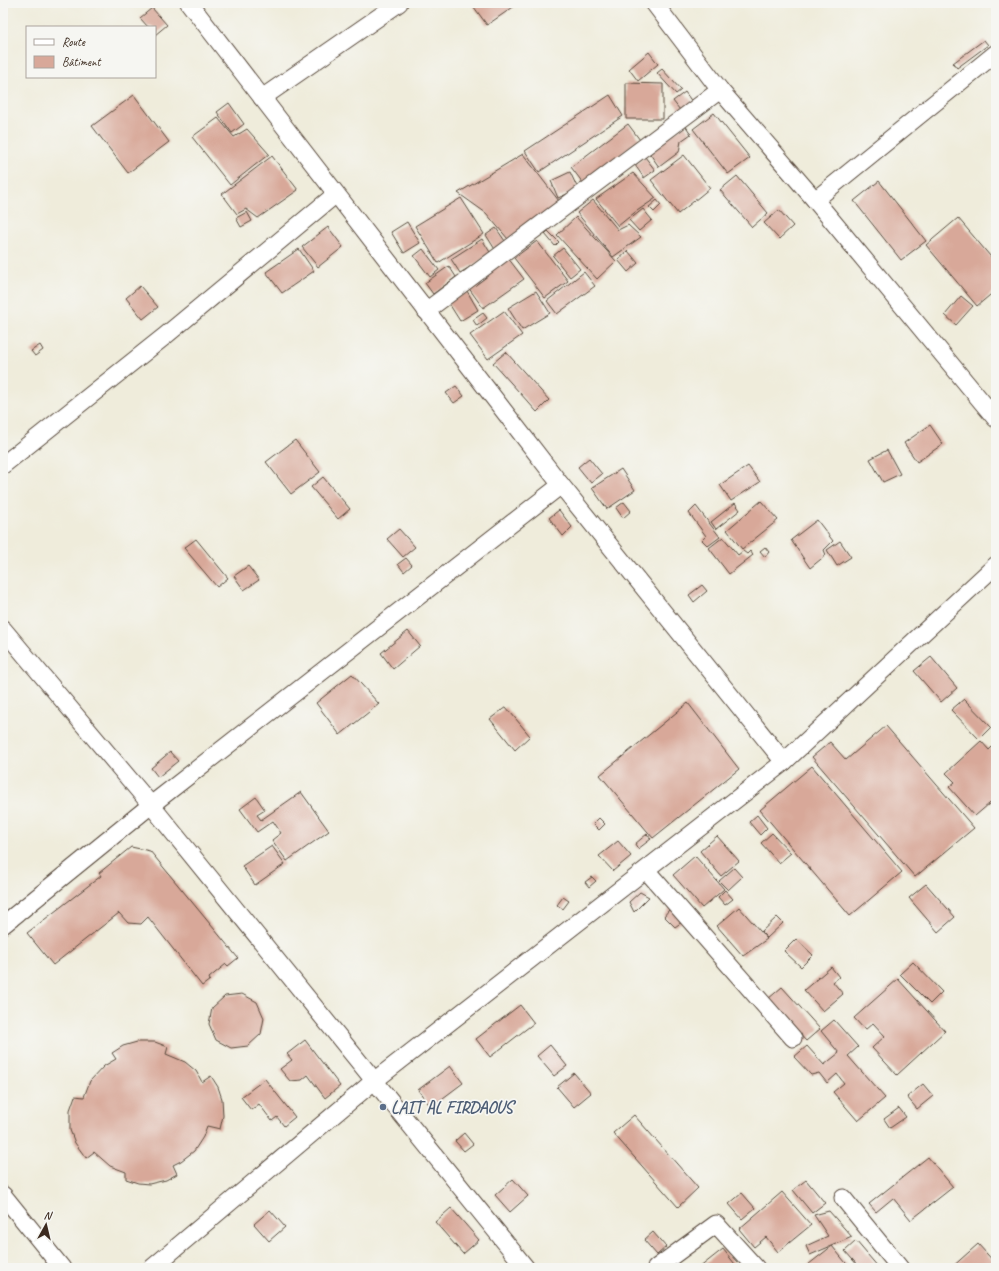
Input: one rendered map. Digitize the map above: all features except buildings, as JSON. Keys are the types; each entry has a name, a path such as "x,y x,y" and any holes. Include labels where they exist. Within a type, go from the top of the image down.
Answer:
{"street":[{"path":"188,3 561,485 784,762"},
{"path":"262,98 400,3"},
{"path":"654,3 720,90 815,200 996,419"},
{"path":"815,200 996,54"},
{"path":"426,311 720,90"},
{"path":"3,465 165,336 336,194"},
{"path":"3,925 150,805 561,485"},
{"path":"152,1268 374,1081 784,762 996,565"},
{"path":"3,629 150,805 526,1268"},
{"path":"646,870 793,1038"},
{"path":"3,1195 62,1268"},
{"path":"843,1198 900,1268"},
{"path":"656,1268 716,1224 756,1268"}],"place":[{"name":"LAIT AL FIRDAOUS","path":"383,1107"}]}
